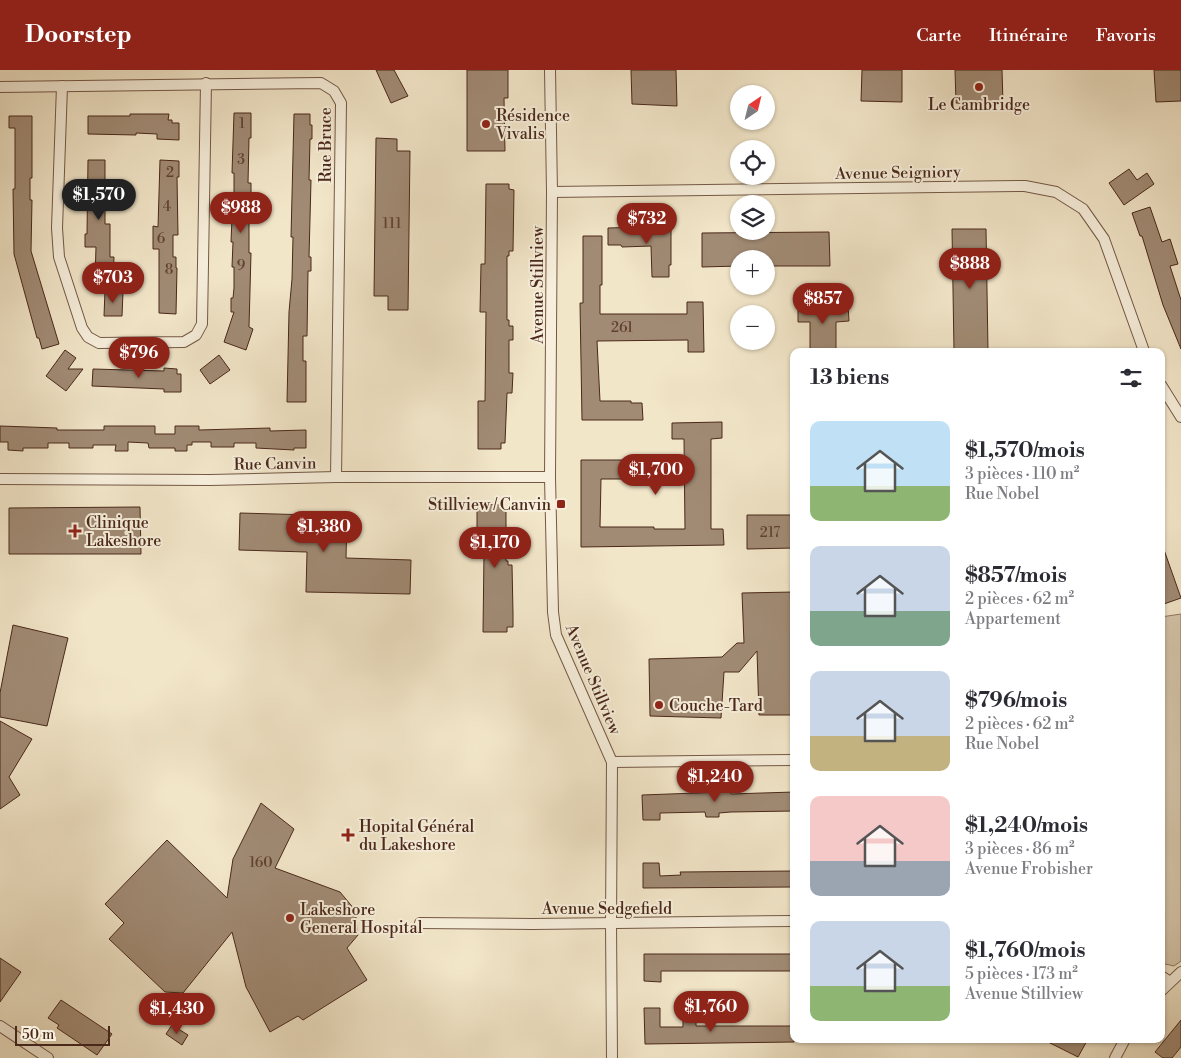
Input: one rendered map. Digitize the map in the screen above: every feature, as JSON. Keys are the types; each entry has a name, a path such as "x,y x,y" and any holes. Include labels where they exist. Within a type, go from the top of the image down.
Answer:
{"street":[{"name":"Avenue Stillview","path":"550,70 552,192 550,476 553,612 556,636 612,762 612,1058"},
{"name":"Rue Bruce","path":"0,87 321,83 334,91 341,103 336,477"},
{"path":"62,86 57,228 59,256 82,328 88,338 99,343 184,342 196,335 202,324 206,84"},
{"name":"Avenue Seigniory","path":"552,192 1025,186 1056,192 1083,209 1104,239 1143,348"},
{"path":"1165,391 1181,417"},
{"name":"Rue Canvin","path":"0,479 210,480 336,477 550,476"},
{"path":"612,762 790,760"},
{"name":"Avenue Sedgefield","path":"420,923 790,921"},
{"path":"1165,979 1181,972"},
{"path":"0,1026 48,1058"},
{"path":"1115,1058 1123,1043"}],"shaded area":[{"path":"1181,614 1181,961 1174,966 1165,964 1165,616"}],"building":[{"path":"376,70 394,70 408,96 391,103"},
{"name":"Résidence Vivalis","path":"467,70 508,70 508,98 504,98 505,151 467,151"},
{"path":"631,70 676,70 677,106 632,104"},
{"name":"Le Cambridge","path":"862,70 902,70 902,102 861,101"},
{"name":"Le Cambridge","path":"955,70 1002,70 1003,104 956,103"},
{"path":"1154,70 1181,70 1181,101 1156,102"},
{"path":"234,113 251,113 248,183 251,183 251,208 249,208 249,253 251,253 249,327 253,329 246,350 224,342 234,312 231,312 234,267 232,267 233,242 231,242 234,194 234,173 232,173"},
{"path":"130,114 169,114 168,120 172,120 172,123 179,123 179,140 157,139 157,134 88,134 88,116 130,116"},
{"path":"294,114 310,114 310,125 312,125 309,180 311,180 309,257 311,257 311,271 308,271 307,336 303,336 303,361 306,361 306,402 287,402 289,312 292,279 293,237 291,237"},
{"path":"9,116 32,116 32,178 30,178 30,200 32,200 31,251 59,344 42,349 39,338 37,338 14,254 13,189 15,189 15,128 9,128"},
{"path":"376,138 397,139 397,151 410,151 408,310 388,310 388,296 374,296"},
{"path":"88,160 105,160 105,224 110,224 110,257 114,257 113,281 95,280 96,247 85,247 85,234 87,234"},
{"path":"160,160 179,161 179,177 177,177 178,235 173,235 173,257 176,257 177,268 176,314 159,313 159,249 153,249 153,226 158,227"},
{"path":"1129,169 1137,180 1147,173 1154,184 1124,205 1109,183"},
{"path":"486,184 509,184 509,189 514,190 513,251 509,251 509,256 507,256 507,320 509,320 509,326 513,326 513,340 509,340 509,373 513,373 512,393 507,393 505,443 501,443 501,449 478,449 478,401 485,401 486,312 480,312 481,264 485,264"},
{"path":"1150,207 1162,242 1170,239 1178,264 1170,266 1181,300 1181,349 1163,305 1142,236 1140,236 1132,213"},
{"path":"608,228 671,228 671,265 669,265 669,277 652,277 651,246 622,247 621,245 608,245"},
{"path":"952,229 986,229 988,348 954,348"},
{"path":"775,232 829,232 830,266 775,266 775,250 730,250 730,266 702,267 702,233 730,233 730,240 775,240"},
{"path":"583,236 602,236 600,314 687,314 687,302 703,302 704,352 688,352 688,340 597,341 600,401 642,403 643,420 582,420 580,303 583,303"},
{"path":"105,291 123,292 122,316 104,316"},
{"path":"848,305 849,321 836,322 836,348 810,348 810,322 798,322 798,306"},
{"path":"65,350 76,358 68,369 83,369 66,391 46,376"},
{"path":"219,355 230,370 210,384 200,370"},
{"path":"164,368 177,369 177,374 181,374 181,392 164,392 164,389 92,386 93,369 164,371"},
{"path":"722,422 722,438 711,439 711,529 723,529 724,545 581,547 581,460 641,460 641,477 601,479 600,527 685,529 684,439 672,439 672,423"},
{"path":"0,426 57,428 57,430 104,430 104,426 155,426 155,434 175,434 175,426 199,426 199,430 270,428 270,431 306,430 306,448 294,448 294,450 256,448 256,443 234,443 234,447 211,447 211,442 192,442 192,445 187,445 187,451 175,451 175,448 149,448 148,443 128,442 128,451 115,451 116,445 93,445 93,448 69,448 69,443 48,443 48,448 23,448 23,451 8,450 8,442 0,442"},
{"path":"477,504 501,505 501,510 506,510 506,561 508,561 508,565 512,565 513,613 513,627 507,627 507,632 483,632 484,553 477,553"},
{"name":"Clinique Lakeshore","path":"140,507 141,554 9,554 9,508"},
{"path":"240,513 347,516 346,558 411,560 410,594 306,592 307,552 239,550"},
{"path":"747,515 790,515 790,548 747,549"},
{"path":"1165,553 1181,598 1165,604"},
{"path":"790,592 790,715 759,715 757,651 739,672 724,672 721,718 650,716 649,659 722,657 737,643 744,643 742,593"},
{"path":"13,625 68,638 47,726 0,717 0,693"},
{"path":"0,721 32,739 9,777 20,795 0,809"},
{"path":"790,792 790,811 719,813 719,817 706,817 705,812 660,813 660,820 643,820 642,795"},
{"name":"Lakeshore General Hospital","path":"261,803 294,829 275,868 340,892 355,910 358,935 347,948 367,980 303,1020 298,1016 270,1032 246,987 232,932 183,993 165,992 109,939 124,923 105,904 167,840 227,898 233,859"},
{"path":"643,863 659,863 660,876 681,875 680,872 790,871 790,887 643,888"},
{"path":"644,954 790,954 790,971 661,971 661,982 644,981"},
{"path":"0,958 21,972 0,1002"},
{"path":"61,1000 112,1034 97,1055 57,1028 59,1025 48,1018"},
{"path":"644,1008 660,1008 660,1027 683,1027 683,1021 696,1021 696,1026 790,1026 790,1042 645,1044"},
{"path":"1181,1020 1181,1047 1172,1058 1163,1058 1155,1052 1162,1043 1165,1043 1165,1040"},
{"path":"172,1025 188,1035 182,1045 166,1034"},
{"path":"1050,1043 1086,1043 1078,1057"}],"place":[{"name":"Le Cambridge","path":"979,87"},
{"name":"Résidence Vivalis","path":"486,124"},
{"name":"Stillview / Canvin","path":"561,504"},
{"name":"Clinique Lakeshore","path":"75,531"},
{"name":"Couche-Tard","path":"659,705"},
{"name":"Hopital Général du Lakeshore","path":"348,835"},
{"name":"Lakeshore General Hospital","path":"290,918"}]}
